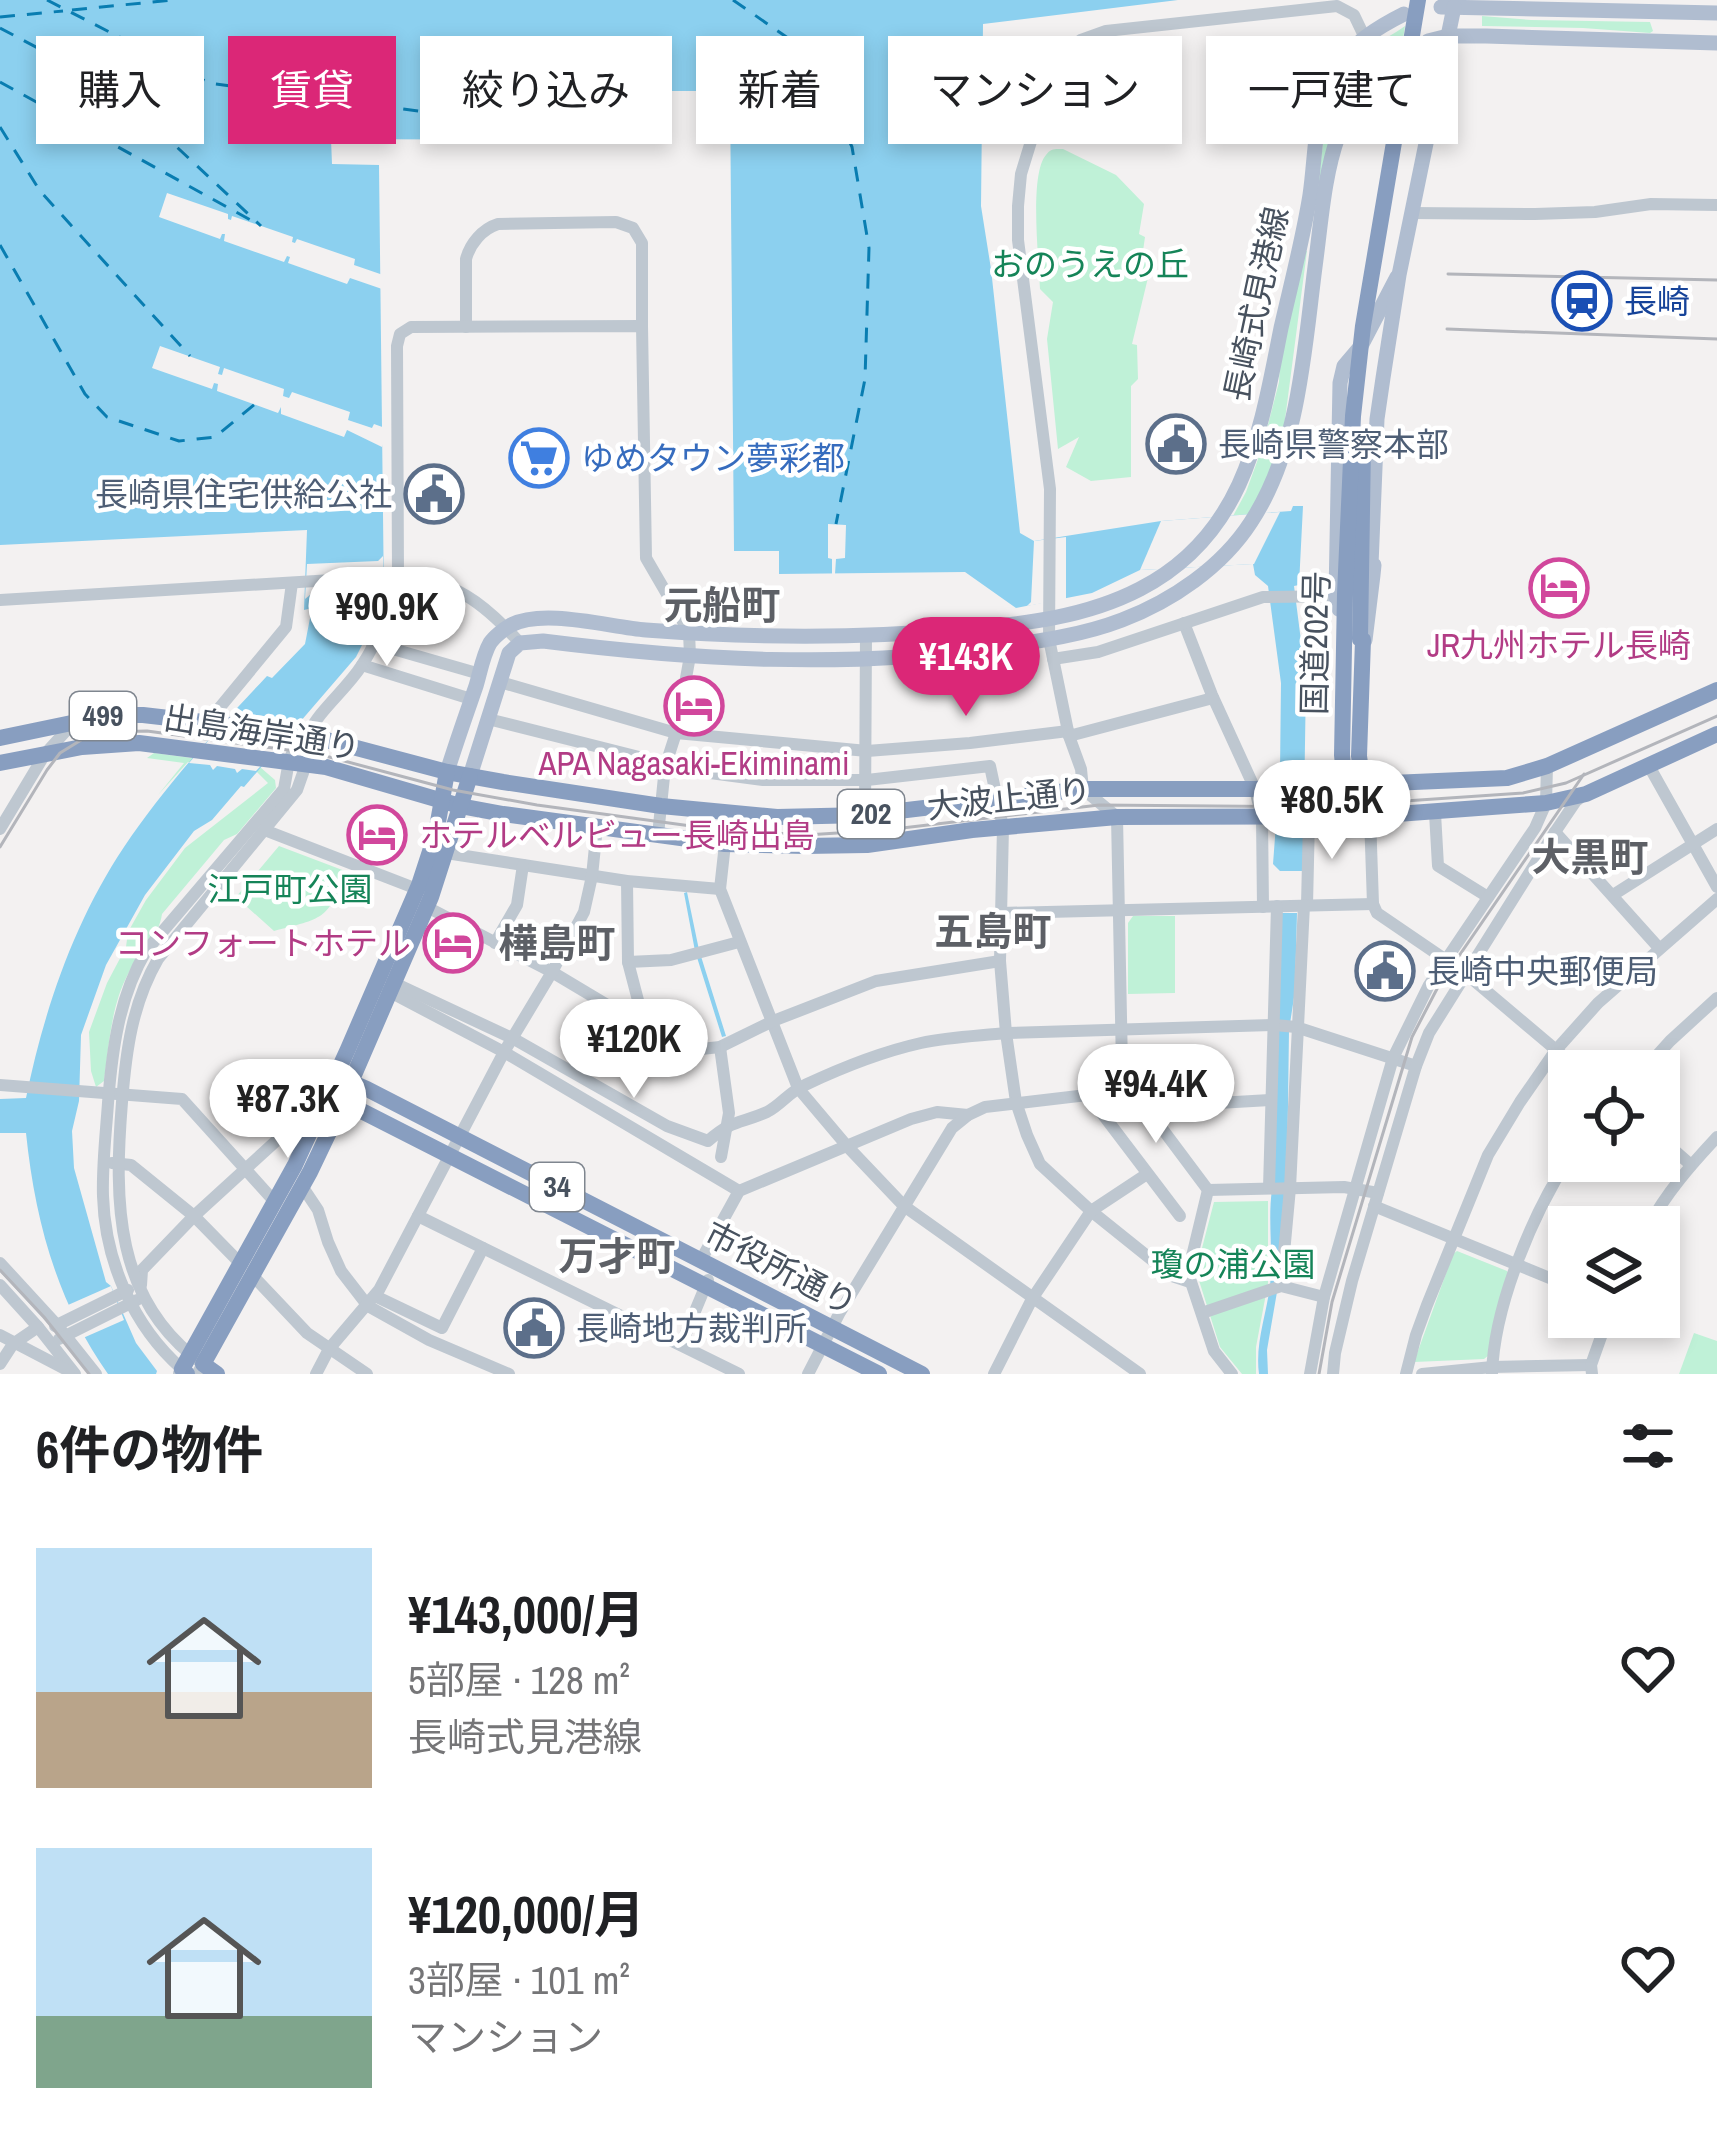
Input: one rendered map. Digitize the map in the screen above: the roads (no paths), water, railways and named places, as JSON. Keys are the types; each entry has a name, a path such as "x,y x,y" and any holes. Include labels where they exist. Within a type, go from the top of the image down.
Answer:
{"highway":[{"name":"国道202号","path":"1354,786 1342,754 1343,594 1363,326 1418,0"},
{"name":"国道202号","path":"1343,594 1365,564 1358,416 1441,5"},
{"name":"国道202号","path":"1343,594 1363,640 1354,786"},
{"name":"202","path":"1547,766 1717,690"},
{"name":"出島海岸通り","path":"0,738 110,715 143,715 304,734 447,772"},
{"name":"202","path":"1586,794 1717,734"},
{"name":"出島海岸通り","path":"0,763 121,743 326,767 442,801"},
{"name":"大波止通り","path":"447,772 662,806 777,817 866,815 1083,789 1264,789 1508,778 1547,766"},
{"path":"246,1269 302,1186 342,1101 342,1083 436,833 447,772"},
{"path":"193,1369 246,1269 274,1201 320,1112 342,1083 427,908 470,776"},
{"path":"1354,786 1370,816"},
{"name":"大波止通り","path":"442,801 597,827 767,846 867,845 1003,826 1118,817 1436,813 1546,803 1586,794"},
{"name":"市役所通り","path":"342,1083 459,1137 922,1374"},
{"name":"市役所通り","path":"342,1101 879,1374"}],"main road":[{"path":"1448,36 1441,5 1717,13"},
{"name":"長崎式見港線","path":"1367,36 1404,14"},
{"path":"1458,36 1717,43"},
{"name":"長崎式見港線","path":"507,628 543,618 752,635 942,632 1117,601 1176,567 1217,524 1240,485 1256,441 1310,198 1317,144"},
{"name":"長崎式見港線","path":"520,643 543,641 690,656 864,659 952,654 1100,628 1168,599 1241,537 1274,477 1290,425 1335,144"},
{"path":"1363,640 1367,640 1374,565 1365,564 1379,401 1426,144"},
{"path":"1341,440 1341,377 1399,275"},
{"path":"1341,377 1348,382 1383,378"},
{"path":"1343,594 1345,389 1374,386 1379,401"},
{"path":"447,772 490,643 507,628"},
{"path":"470,776 509,653 520,643"}],"street":[{"path":"1208,1190 1128,1083 1122,1067 1118,817 1083,789 1049,639 1050,489 1018,240 1021,174 1053,70 1068,49 1082,40 1106,31 1337,6 1354,15 1363,36"},
{"path":"1411,214 1535,214 1651,204 1717,205"},
{"path":"466,327 466,259 486,230 498,224 626,224 639,236 646,558 689,632 690,656 676,734 664,767 658,835"},
{"path":"193,1369 131,1296 110,1163 116,1030 134,971 146,951 284,790 304,734 362,664 392,602 398,338 411,327 642,326"},
{"path":"0,600 425,577 464,593 520,643"},
{"path":"207,723 286,627 297,583"},
{"path":"1053,658 1098,652 1263,597 1343,594"},
{"path":"1184,623 1214,698 1264,789 1275,1025 1270,1188"},
{"path":"866,636 866,815"},
{"path":"372,643 480,674"},
{"path":"362,664 471,699"},
{"path":"500,682 676,734 867,751 1068,733 1214,698"},
{"path":"488,718 656,761 664,767 763,780 867,780 990,766 1003,826 1000,962 1006,1033 1016,1102 1027,1136 1040,1164 1091,1211 1172,1276 1190,1282"},
{"path":"0,830 45,754 74,722"},
{"path":"116,1094 148,977 297,790 297,763"},
{"path":"1310,1374 1324,1297 1394,1058 1446,959 1535,828 1546,803 1547,766"},
{"path":"1649,766 1717,887"},
{"path":"1333,1374 1342,1319 1429,1033 1555,832 1586,794"},
{"path":"1523,805 1535,828"},
{"path":"1436,813 1438,866 1488,897"},
{"path":"1370,816 1377,913 1465,973 1556,1050 1598,1003 1717,899"},
{"path":"1281,1286 1308,818"},
{"path":"316,1374 329,1349 371,1301 584,912 597,827"},
{"path":"1612,895 1717,829"},
{"path":"266,830 417,889"},
{"path":"1555,832 1659,949"},
{"path":"725,844 720,889 798,1088 904,1206 1140,1374"},
{"path":"446,853 627,881 720,889"},
{"path":"495,943 517,905 523,865"},
{"path":"627,881 628,962 645,1028"},
{"path":"1000,913 1373,904"},
{"path":"427,908 552,972 669,1046 720,1047 772,1021 876,981 1000,962"},
{"path":"628,962 671,961 739,942"},
{"path":"390,987 514,1040 667,1126 708,1141 727,1125 786,1101 798,1088 881,1054 921,1043 1006,1033 1275,1025 1296,1027 1417,1066"},
{"path":"390,987 739,1191"},
{"path":"1662,1050 1717,998"},
{"path":"720,1047 729,1114 721,1156"},
{"path":"1406,1374 1416,1335 1488,1155 1548,1062"},
{"path":"808,1374 952,1128 985,1107 1094,1094 1128,1083"},
{"path":"0,1085 182,1099 274,1201"},
{"path":"1094,1094 1098,1108 1180,1216"},
{"path":"1148,1107 1270,1100"},
{"path":"0,1364 13,1344 69,1326 131,1296 142,1270 194,1216 310,1110 320,1112"},
{"path":"681,1345 705,1285 707,1264 739,1191 911,1119 938,1112 968,1115"},
{"path":"1659,1206 1717,1137"},
{"path":"1680,1155 1691,1165"},
{"path":"110,1163 131,1165 194,1216 307,1333 367,1374"},
{"path":"994,1374 1032,1299 1091,1211 1147,1174"},
{"path":"1492,1370 1501,1317 1518,1264 1555,1182"},
{"path":"302,1186 318,1210 341,1270 371,1301 429,1340 506,1373"},
{"path":"1208,1190 1356,1188 1454,1239 1548,1277"},
{"path":"1208,1190 1189,1264 1190,1282 1214,1351 1232,1374"},
{"path":"418,1216 739,1374"},
{"path":"371,1301 442,1328 483,1248"},
{"path":"0,1263 69,1326 96,1374"},
{"path":"0,1285 75,1374"},
{"path":"1202,1313 1281,1286 1324,1297"},
{"path":"0,1335 75,1374"},
{"path":"1422,1374 1592,1369 1602,1338"}],"water":[{"path":"0,0 1178,0 983,24 983,36 888,36 888,144 982,144 981,206 1020,533 1034,541 1303,506 1299,585 1294,586 1306,680 1303,871 1280,871 1273,864 1281,683 1268,586 1255,575 1253,564 1140,570 1092,593 1016,608 965,572 779,574 779,551 734,551 730,144 864,144 864,36 696,36 696,91 672,91 672,36 420,36 420,139 396,139 396,36 228,36 228,144 331,144 332,164 379,165 384,601 356,657 244,787 212,820 194,831 145,895 106,965 81,1035 79,1101 72,1131 74,1168 106,1282 136,1343 157,1371 108,1374 75,1318 51,1259 35,1197 26,1133 0,1133 0,1099 26,1098 63,968 90,905 124,847 211,737 267,676 272,678 305,644 312,608 304,610 307,530 0,545"},
{"path":"687,892 726,1036 722,1037 695,951"},
{"path":"1281,913 1297,913 1287,1178 1268,1374 1259,1374 1271,1272"}],"tram line":[{"path":"0,847 60,753 86,737 110,732 147,731 318,754 453,790 537,805 713,829 806,835 1099,805 1316,807 1523,793 1566,783 1717,716"},
{"path":"1319,1374 1332,1302 1412,1037 1439,985 1584,774"},
{"path":"0,1270 89,1374"}],"railway":[{"path":"1448,274 1717,280"},
{"path":"1447,329 1717,339"}],"place":[{"name":"長崎","path":"1582,301"},
{"name":"長崎県警察本部","path":"1176,444"},
{"name":"ゆめタウン夢彩都","path":"539,458"},
{"name":"長崎県住宅供給公社","path":"434,494"},
{"name":"JR九州ホテル長崎","path":"1559,588"},
{"name":"APA Nagasaki-Ekiminami","path":"694,706"},
{"name":"ホテルベルビュー長崎出島","path":"377,835"},
{"name":"コンフォートホテル","path":"453,943"},
{"name":"長崎中央郵便局","path":"1385,971"},
{"name":"長崎地方裁判所","path":"534,1328"}],"district":[{"name":"元船町","path":"722,605"},
{"name":"大黒町","path":"1590,857"},
{"name":"五島町","path":"993,931"},
{"name":"樺島町","path":"557,943"},
{"name":"万才町","path":"617,1256"}],"park label":[{"name":"おのうえの丘","path":"1090,264"},
{"name":"江戸町公園","path":"290,889"},
{"name":"瓊の浦公園","path":"1233,1264"}]}
